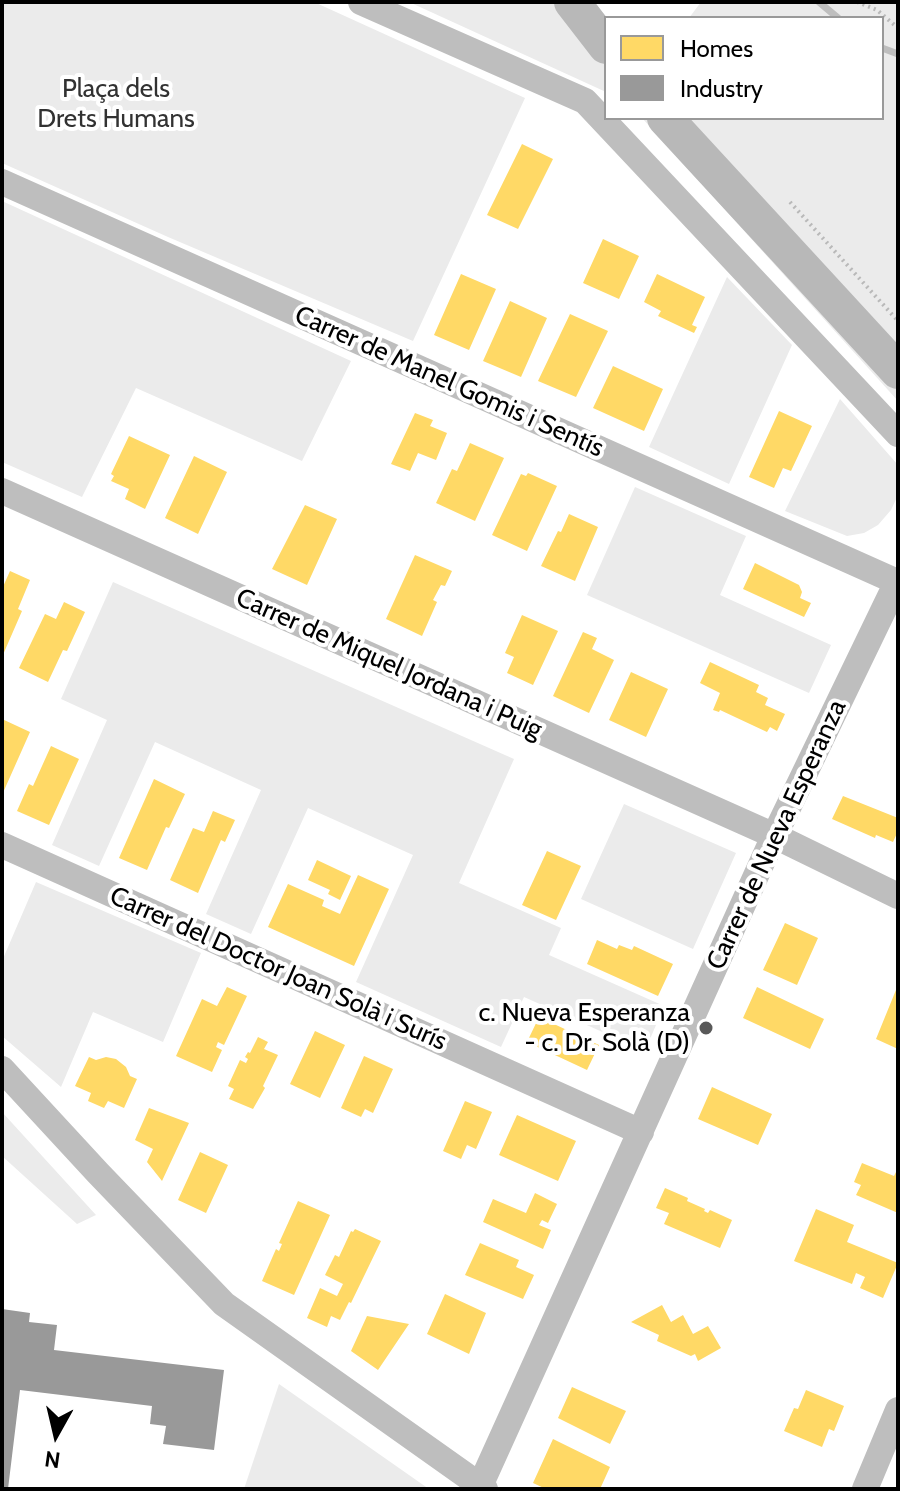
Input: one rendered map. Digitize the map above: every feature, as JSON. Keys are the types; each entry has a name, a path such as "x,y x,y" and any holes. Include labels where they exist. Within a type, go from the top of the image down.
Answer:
{"street":[{"path":"361,2 585,101 898,434"},
{"path":"572,2 604,43"},
{"path":"667,120 898,371"},
{"name":"Carrer de Manel Gomis i Sentís","path":"2,182 897,581"},
{"name":"Carrer de Miquel Jordana i Puig","path":"2,491 775,836 898,896"},
{"name":"Carrer de Nueva Esperanza","path":"483,1487 775,836 897,581"},
{"name":"Carrer del Doctor Joan Solà i Surís","path":"2,845 641,1132"},
{"path":"2,1069 158,1238 224,1304 483,1487"},
{"path":"870,1487 898,1410"}],"path":[{"path":"857,2 877,10 898,28"},
{"path":"790,202 898,321"}],"green space":[{"name":"Plaça dels Drets Humans","path":"2,2 314,2 525,98 413,341 2,163"},
{"path":"409,2 588,2 604,24 604,91"},
{"path":"701,2 898,2 898,401 644,120 884,120 884,16 690,16"},
{"path":"2,201 351,361 302,461 136,388 82,497 2,462"},
{"path":"727,277 792,345 729,484 649,447"},
{"path":"840,399 898,465 898,495 891,510 878,525 864,533 847,536 785,511"},
{"path":"635,487 746,536 720,595 831,645 809,693 587,595"},
{"path":"113,582 514,759 459,883 561,928 549,955 664,1006 645,1051 524,997 501,1047 356,982 413,855 308,808 251,934 206,914 261,790 155,742 99,866 52,845 107,720 61,699"},
{"path":"624,804 736,853 693,949 581,899"},
{"path":"36,882 201,953 163,1042 93,1012 61,1087 2,1036 2,961"},
{"path":"2,1112 96,1215 77,1224 2,1156"},
{"path":"279,1384 429,1489 244,1489"}],"building: Homes":[{"path":"522,144 553,159 518,229 487,215"},
{"path":"603,239 639,256 619,299 583,283"},
{"path":"461,274 496,289 469,350 434,335"},
{"path":"657,274 705,297 692,325 697,327 694,333 658,316 661,311 644,302"},
{"path":"510,301 547,318 521,377 483,361"},
{"path":"570,314 608,331 576,397 538,381"},
{"path":"613,366 663,389 644,431 593,408"},
{"path":"779,411 812,426 791,471 783,468 774,488 749,477"},
{"path":"415,413 433,420 430,426 447,433 436,460 418,453 410,471 391,464"},
{"path":"129,436 170,455 145,509 125,499 129,489 111,481 114,476 111,474"},
{"path":"470,443 504,458 475,521 436,503 452,469 457,471"},
{"path":"194,456 227,472 198,534 165,518"},
{"path":"528,473 557,486 527,551 492,535 521,474 526,476"},
{"path":"305,505 337,519 307,585 272,569"},
{"path":"569,514 598,527 575,581 541,566"},
{"path":"415,555 452,571 433,600 437,602 422,636 386,619"},
{"path":"755,563 799,585 802,592 800,598 811,603 804,617 743,589"},
{"path":"10,571 30,580 18,609 22,611 2,657 2,589"},
{"path":"64,602 85,612 48,682 19,668 45,614 56,619"},
{"path":"522,615 558,631 533,685 507,673 514,657 505,653"},
{"path":"583,632 597,638 592,649 614,660 589,713 553,696"},
{"path":"710,662 759,685 756,692 768,698 765,705 785,714 777,731 770,727 767,732 720,710 713,710 720,693 700,683"},
{"path":"631,672 668,689 646,737 609,720"},
{"path":"2,719 30,732 2,795"},
{"path":"51,746 79,759 49,825 17,811 29,784 33,786"},
{"path":"154,779 185,794 147,870 119,858"},
{"path":"843,796 898,818 898,831 893,842 876,835 875,838 832,819"},
{"path":"213,811 235,820 225,842 221,840 198,893 170,880 193,828 204,832"},
{"path":"547,851 581,866 556,920 522,905"},
{"path":"317,860 351,876 340,900 328,894 330,890 308,880"},
{"path":"358,875 389,889 354,966 268,927 288,884 324,900 322,906 340,914"},
{"path":"785,923 818,938 797,985 763,970"},
{"path":"597,940 617,949 619,945 632,950 634,946 673,964 658,996 587,964"},
{"path":"898,985 898,1049 876,1039"},
{"path":"227,987 247,996 224,1045 218,1042 216,1047 222,1050 212,1072 176,1056 202,999 217,1006"},
{"path":"757,987 824,1019 810,1049 743,1018"},
{"path":"539,1017 599,1045 587,1070 527,1042"},
{"path":"315,1031 345,1045 320,1098 290,1084"},
{"path":"258,1037 268,1042 264,1049 278,1055 253,1109 229,1099 234,1089 228,1086 240,1060 246,1063 248,1059 245,1057"},
{"path":"364,1056 393,1069 373,1113 365,1109 361,1117 341,1108"},
{"path":"89,1057 96,1060 106,1057 116,1059 126,1067 130,1076 137,1079 124,1108 108,1101 104,1108 88,1101 91,1093 75,1086"},
{"path":"712,1087 772,1114 758,1145 698,1119"},
{"path":"465,1101 492,1112 476,1149 467,1145 461,1159 443,1151"},
{"path":"149,1108 189,1123 162,1181 147,1162 153,1149 135,1140"},
{"path":"517,1115 576,1141 558,1181 499,1155"},
{"path":"200,1152 228,1165 206,1213 178,1200"},
{"path":"862,1163 894,1176 898,1168 898,1213 856,1195 861,1185 854,1182"},
{"path":"665,1188 688,1198 687,1201 708,1213 710,1210 732,1220 720,1248 664,1224 669,1213 656,1208"},
{"path":"535,1193 557,1204 548,1223 542,1220 539,1225 551,1230 543,1249 483,1222 493,1199 526,1213"},
{"path":"298,1201 330,1215 294,1295 262,1281 276,1249 279,1251 282,1244 279,1243"},
{"path":"816,1209 854,1225 847,1242 898,1263 883,1298 860,1288 865,1277 856,1273 852,1284 794,1261"},
{"path":"355,1229 381,1241 351,1303 340,1320 331,1316 327,1327 307,1318 320,1288 337,1296 343,1284 325,1275 335,1255 339,1257 351,1231"},
{"path":"480,1243 519,1260 516,1267 534,1275 523,1299 465,1275"},
{"path":"445,1294 486,1313 469,1354 427,1334"},
{"path":"662,1305 671,1322 683,1315 693,1334 708,1326 721,1348 698,1361 695,1354 691,1356 657,1341 659,1335 631,1322"},
{"path":"367,1316 409,1324 378,1370 351,1351"},
{"path":"572,1387 626,1411 610,1444 558,1418"},
{"path":"806,1390 844,1406 834,1431 829,1429 822,1447 784,1431"},
{"path":"553,1439 610,1467 600,1489 546,1489 533,1483"}],"building: Industry":[{"path":"2,1309 30,1313 29,1322 57,1325 54,1350 224,1370 214,1450 163,1444 166,1426 150,1424 152,1406 20,1390 8,1489 2,1489"}],"waterway":[{"path":"819,2 836,16"},
{"path":"884,49 898,54"}],"place":[{"name":"c. Nueva Esperanza - c. Dr. Solà (D)","path":"706,1028"}]}
